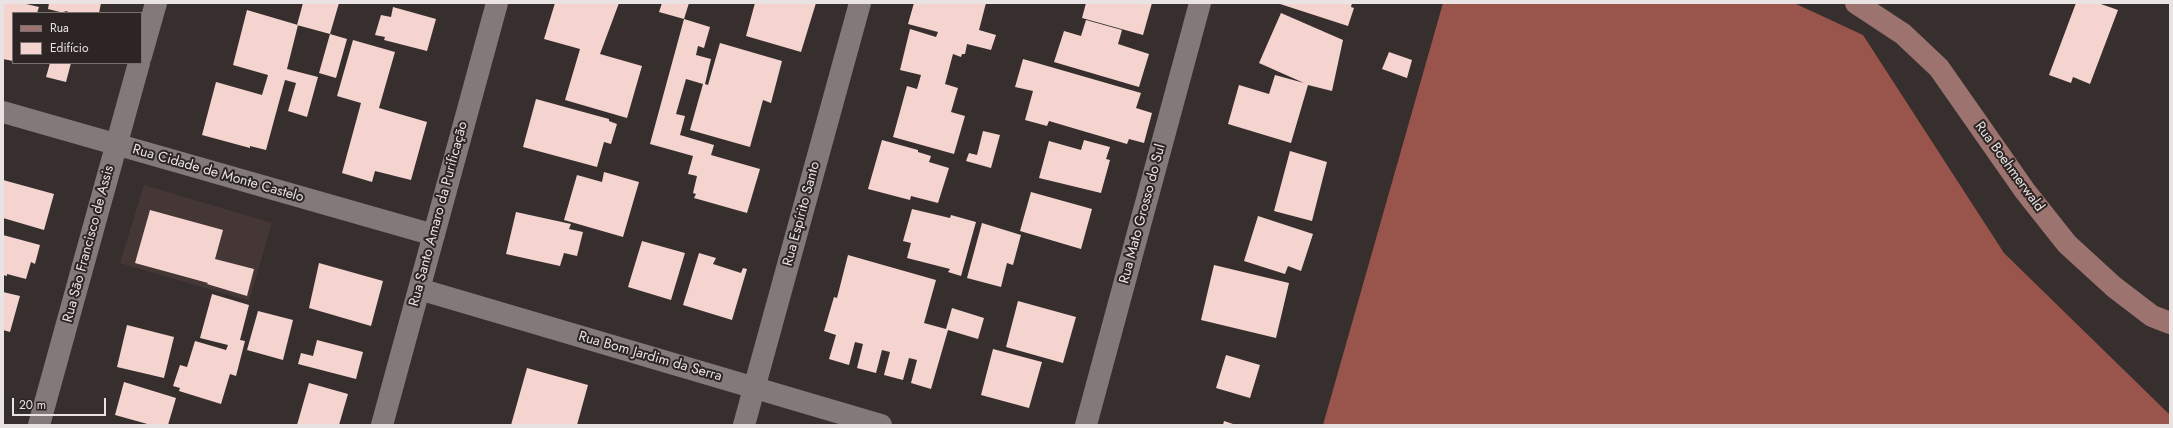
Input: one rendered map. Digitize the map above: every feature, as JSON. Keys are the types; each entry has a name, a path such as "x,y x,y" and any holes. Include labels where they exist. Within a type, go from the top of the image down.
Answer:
{"main road":[{"name":"Rua Boehmerwald","path":"1856,3 1903,34 1939,68 2025,191 2067,244 2114,287 2152,316 2170,323"}],"street":[{"path":"142,52 156,3"},
{"name":"Rua Santo Amaro da Purificação","path":"382,425 496,3"},
{"name":"Rua Espírito Santo","path":"744,425 860,3"},
{"name":"Rua Mato Grosso do Sul","path":"1086,425 1200,3"},
{"name":"Rua São Francisco de Assis","path":"39,425 139,64"},
{"name":"Rua Cidade de Monte Castelo","path":"3,112 434,235"},
{"name":"Rua Bom Jardim da Serra","path":"419,289 881,425"}],"shaded area":[{"path":"1443,3 1794,3 1863,35 2004,253 2170,415 2170,425 1323,425"},
{"path":"144,185 272,223 249,301 120,263"}],"building":[{"path":"3,3 22,3 39,7 37,12 12,12 12,61 3,59"},
{"path":"49,3 101,3 99,12 60,12 48,9"},
{"path":"303,3 339,3 330,34 297,25"},
{"path":"555,3 619,3 600,54 642,66 627,118 565,100 580,49 544,39"},
{"path":"662,3 689,3 684,19 659,12"},
{"path":"755,3 816,3 801,52 746,36"},
{"path":"914,3 986,3 979,30 996,35 991,50 967,44 965,54 962,54 961,57 953,54 945,84 958,88 951,112 965,116 954,154 893,137 907,86 917,89 921,75 900,70 910,29 936,37 938,32 908,24"},
{"path":"1086,3 1152,3 1143,35 1082,18"},
{"path":"1277,3 1352,3 1351,7 1354,8 1348,26"},
{"path":"2076,3 2098,3 2118,10 2090,84 2073,77 2071,83 2049,75"},
{"path":"393,7 436,19 427,51 384,40 385,37 375,35 381,15 391,17"},
{"path":"247,10 298,25 287,69 318,77 307,117 288,111 296,83 285,80 266,150 250,146 250,148 202,135 216,82 262,95 268,75 233,65"},
{"path":"1281,13 1343,40 1332,91 1308,85 1291,143 1228,124 1239,85 1269,94 1275,75 1304,83 1259,63"},
{"path":"684,19 710,27 704,48 698,46 696,55 711,59 705,84 708,85 720,43 782,61 771,103 763,100 750,147 690,130 703,84 686,79 676,114 685,116 680,135 714,145 711,155 760,169 747,213 694,198 696,194 693,193 697,176 688,174 693,156 650,144"},
{"path":"1086,20 1122,30 1118,44 1149,54 1139,87 1054,62 1064,31 1081,36"},
{"path":"330,34 347,39 336,78 319,73"},
{"path":"353,40 395,52 379,108 427,122 411,180 375,171 372,182 342,173 361,103 337,96"},
{"path":"1389,52 1412,60 1407,78 1382,69"},
{"path":"1023,59 1141,93 1136,108 1152,113 1144,143 1129,139 1127,144 1049,121 1047,126 1025,120 1033,91 1015,87"},
{"path":"50,64 71,64 66,82 46,77"},
{"path":"536,99 609,119 609,121 617,124 611,144 604,142 597,167 523,147"},
{"path":"983,131 1000,135 991,168 966,161 969,153 977,155"},
{"path":"882,140 918,150 918,152 931,156 929,162 949,168 938,203 911,196 910,200 868,189"},
{"path":"1084,140 1110,147 1106,159 1110,160 1101,193 1039,178 1049,141 1081,150"},
{"path":"1290,151 1327,162 1312,221 1274,211"},
{"path":"604,172 639,182 623,237 564,220 577,175 602,182"},
{"path":"3,180 54,194 44,230 3,218"},
{"path":"1031,192 1092,209 1081,249 1020,231"},
{"path":"912,209 950,218 951,215 976,222 961,276 948,272 950,269 907,258 911,243 903,241"},
{"path":"150,210 223,230 215,259 254,269 247,296 207,284 208,283 135,263"},
{"path":"516,212 571,224 569,229 583,232 577,256 564,253 560,266 506,254"},
{"path":"1258,216 1313,234 1301,271 1288,266 1285,274 1244,261"},
{"path":"982,223 1021,235 1013,265 1007,263 1001,287 967,278"},
{"path":"3,235 40,245 35,264 31,262 26,279 7,274 7,276 3,275"},
{"path":"642,241 685,253 671,300 628,287"},
{"path":"699,253 716,258 713,264 741,273 743,268 747,269 732,320 683,305"},
{"path":"848,255 936,280 924,323 946,329 952,308 984,318 978,339 948,330 931,389 911,383 917,360 909,358 903,380 884,375 890,352 882,350 876,373 857,368 863,344 855,342 849,365 829,359 836,335 824,331 834,297 837,298"},
{"path":"319,263 383,281 371,326 309,308"},
{"path":"1214,265 1289,283 1276,338 1201,320"},
{"path":"3,292 20,296 10,332 3,330"},
{"path":"212,294 249,305 240,340 245,341 236,376 230,374 221,404 179,391 180,388 173,386 180,365 187,367 195,341 226,350 228,345 200,338"},
{"path":"1018,301 1076,317 1063,363 1006,347"},
{"path":"258,311 293,320 283,360 247,350"},
{"path":"127,325 174,337 164,378 117,367"},
{"path":"317,340 363,352 356,379 298,364 301,353 313,356"},
{"path":"993,349 1042,362 1029,408 981,395"},
{"path":"1226,355 1260,365 1250,398 1216,388"},
{"path":"527,368 588,385 577,425 511,425"},
{"path":"124,382 176,398 168,425 151,425 115,415"},
{"path":"309,383 348,394 339,425 297,425"},
{"path":"1224,421 1236,425 1223,425"}]}
